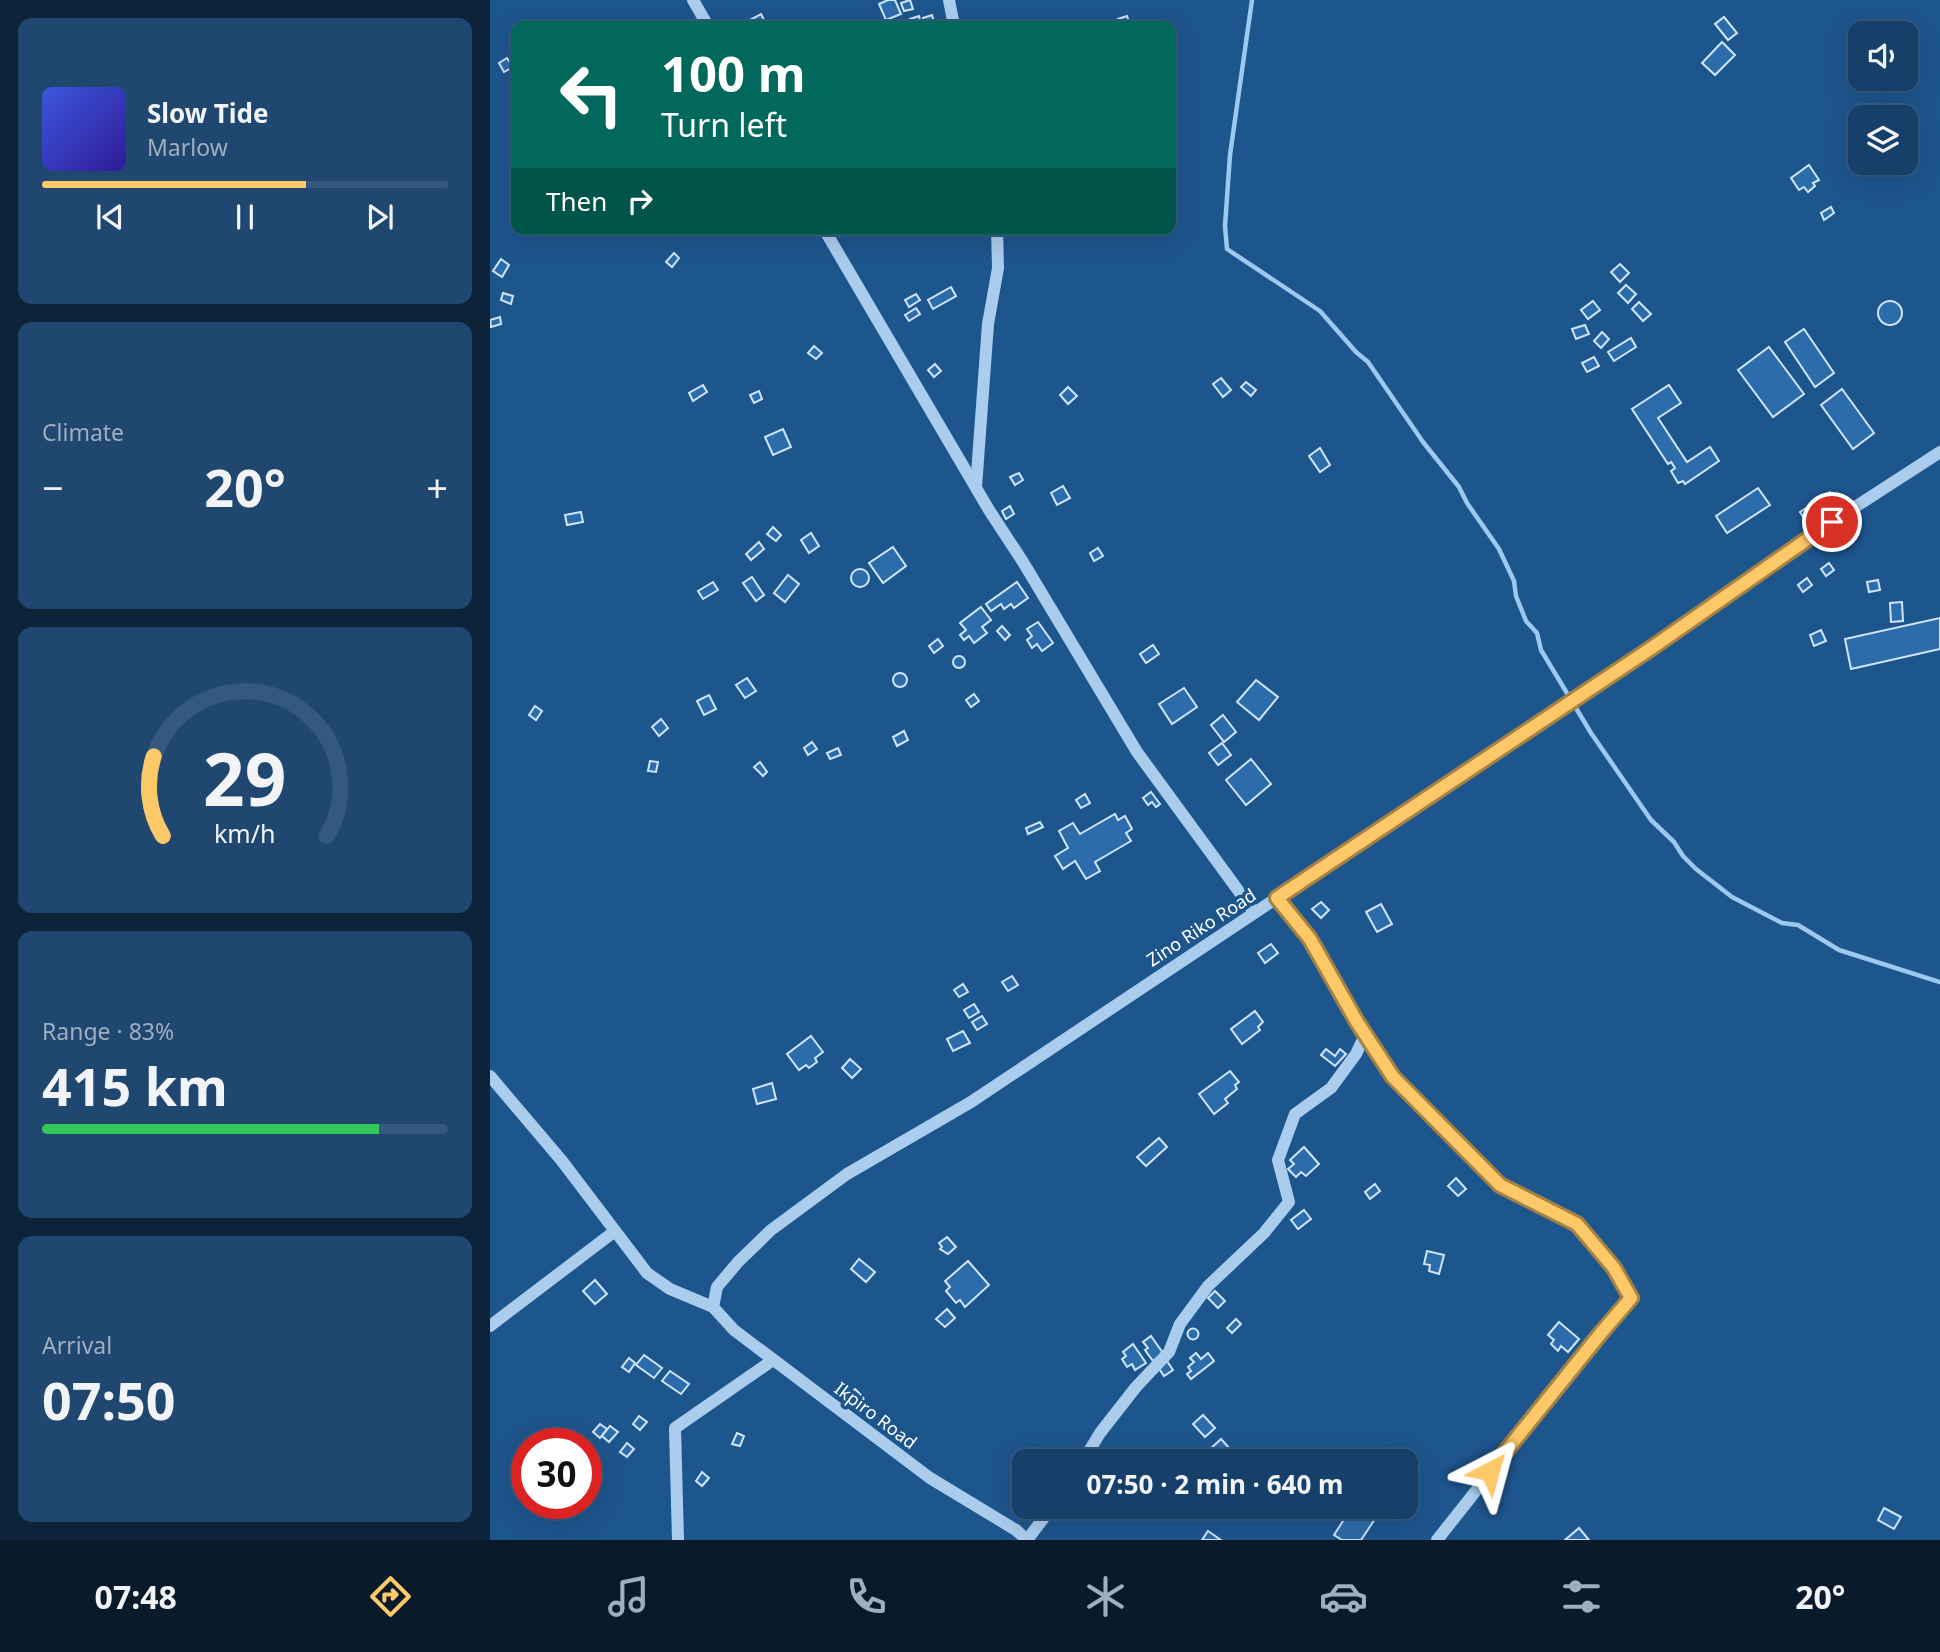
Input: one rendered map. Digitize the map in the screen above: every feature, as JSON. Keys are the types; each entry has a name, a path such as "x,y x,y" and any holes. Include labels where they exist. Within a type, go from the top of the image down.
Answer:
{"street":[{"path":"693,0 705,21"},
{"path":"949,0 953,21"},
{"path":"828,235 976,488 1137,752 1254,912"},
{"path":"976,488 988,324 998,268 997,235"},
{"name":"Zino Riko Road","path":"713,1307 717,1287 738,1262 771,1230 836,1182 971,1101 1653,647 1832,522 1940,452"},
{"path":"1277,898 1310,939 1334,984 1393,1077 1500,1185 1577,1224 1614,1268 1631,1298 1437,1540"},
{"path":"1090,1449 1136,1387 1169,1352 1181,1324 1208,1286 1264,1233 1289,1202 1278,1160 1295,1114 1331,1088 1356,1054 1365,1035"},
{"path":"490,1076 562,1161 647,1272 670,1289 713,1307"},
{"path":"490,1326 615,1231"},
{"name":"Ikpiro Road","path":"713,1307 734,1330 930,1478 1016,1530 1027,1540"},
{"path":"678,1540 675,1428 773,1360"},
{"path":"1027,1540 1043,1519"}],"building":[{"path":"895,0 901,14 886,20 879,4"},
{"path":"910,0 913,9 904,11 901,3"},
{"path":"761,14 764,21 750,21"},
{"path":"932,15 934,21 924,21 923,18"},
{"path":"919,16 920,21 911,21"},
{"path":"1127,16 1129,21 1119,21"},
{"path":"1724,17 1737,33 1728,40 1715,24"},
{"path":"1722,42 1735,55 1715,75 1702,63"},
{"path":"507,58 511,68 504,72 499,63"},
{"path":"1809,165 1819,180 1813,183 1815,186 1808,192 1804,187 1799,190 1791,178"},
{"path":"1831,207 1834,213 1824,220 1821,213"},
{"path":"674,253 679,258 672,267 666,262"},
{"path":"501,259 509,265 502,277 493,271"},
{"path":"1620,264 1629,273 1620,282 1611,272"},
{"path":"1626,285 1636,294 1628,303 1618,293"},
{"path":"951,287 956,296 933,309 928,300"},
{"path":"503,293 513,296 511,304 501,300"},
{"path":"916,294 920,300 909,307 905,300"},
{"path":"1593,301 1600,310 1588,319 1581,310"},
{"path":"1885,301 1895,301 1902,308 1902,318 1895,325 1885,325 1878,318 1878,308"},
{"path":"1639,302 1651,314 1643,321 1632,309"},
{"path":"916,308 920,314 909,321 905,315"},
{"path":"500,317 501,324 491,327 490,320"},
{"path":"1585,325 1589,334 1576,339 1572,329"},
{"path":"1804,329 1834,373 1815,387 1785,342"},
{"path":"1602,332 1609,339 1601,348 1594,341"},
{"path":"1631,338 1636,347 1614,361 1608,352"},
{"path":"814,346 822,353 816,359 808,353"},
{"path":"1769,347 1804,394 1773,417 1738,370"},
{"path":"1594,357 1599,366 1587,372 1582,363"},
{"path":"935,364 941,371 934,377 928,370"},
{"path":"1221,378 1231,390 1223,397 1213,384"},
{"path":"1246,382 1256,390 1251,396 1241,387"},
{"path":"703,385 707,392 693,401 689,393"},
{"path":"1669,385 1681,403 1658,418 1687,462 1710,447 1719,461 1685,484 1683,481 1678,483 1671,471 1675,468 1671,462 1668,464 1632,409"},
{"path":"1068,387 1077,396 1068,404 1060,395"},
{"path":"1842,389 1874,433 1853,449 1821,405"},
{"path":"759,391 762,399 754,403 750,395"},
{"path":"783,429 791,447 773,455 765,437"},
{"path":"1320,448 1330,465 1320,472 1309,456"},
{"path":"1019,473 1023,480 1015,485 1010,477"},
{"path":"1063,486 1070,498 1057,505 1051,493"},
{"path":"1758,488 1770,505 1727,533 1716,516"},
{"path":"1830,492 1838,503 1807,523 1800,512"},
{"path":"1010,506 1014,514 1006,519 1002,511"},
{"path":"581,512 583,522 567,525 565,515"},
{"path":"773,527 781,535 776,541 767,534"},
{"path":"811,533 819,546 809,553 801,540"},
{"path":"759,542 764,549 751,560 746,554"},
{"path":"893,547 906,566 883,583 869,563"},
{"path":"1098,548 1103,556 1094,561 1090,553"},
{"path":"1829,563 1834,570 1826,576 1821,569"},
{"path":"860,569 868,574 869,578 864,586 860,587 852,582 851,578 856,570"},
{"path":"788,575 799,584 785,602 774,593"},
{"path":"752,577 764,595 756,601 743,583"},
{"path":"1807,578 1812,585 1803,592 1798,585"},
{"path":"1878,580 1880,590 1869,592 1867,582"},
{"path":"713,582 718,590 703,599 698,591"},
{"path":"1017,582 1028,598 1014,608 1011,604 1004,609 1001,604 991,611 986,604"},
{"path":"1902,602 1903,621 1891,622 1890,603"},
{"path":"981,607 991,620 982,627 987,633 974,643 969,636 964,640 960,635 966,630 960,623"},
{"path":"1940,618 1940,649 1851,669 1845,639"},
{"path":"1038,622 1053,643 1042,651 1037,644 1032,648 1027,640 1032,636 1027,629"},
{"path":"1002,626 1010,635 1005,640 997,631"},
{"path":"1821,630 1826,641 1814,646 1810,635"},
{"path":"938,639 943,646 934,653 929,646"},
{"path":"1153,645 1159,654 1146,663 1140,654"},
{"path":"959,656 965,662 959,668 953,662"},
{"path":"897,673 903,673 907,680 903,687 897,687 893,683 893,677"},
{"path":"747,678 756,691 745,698 736,685"},
{"path":"1256,680 1278,697 1259,720 1237,702"},
{"path":"1184,688 1197,707 1172,724 1159,704"},
{"path":"974,694 979,701 971,707 966,700"},
{"path":"709,695 716,709 704,715 697,701"},
{"path":"535,706 542,711 536,720 529,715"},
{"path":"1223,715 1236,732 1224,742 1211,725"},
{"path":"661,719 668,728 659,736 652,727"},
{"path":"904,731 908,740 897,746 893,737"},
{"path":"812,742 817,749 808,755 804,748"},
{"path":"1222,743 1231,755 1218,765 1209,753"},
{"path":"838,748 841,755 830,759 827,753"},
{"path":"1251,759 1271,784 1246,805 1226,780"},
{"path":"650,761 658,762 656,772 648,771"},
{"path":"760,762 767,772 763,776 754,767"},
{"path":"1151,792 1160,804 1156,807 1152,802 1148,805 1143,798"},
{"path":"1085,794 1090,803 1081,808 1076,800"},
{"path":"1115,814 1118,820 1125,816 1132,829 1126,833 1131,841 1095,862 1100,871 1086,879 1075,861 1063,869 1055,856 1068,848 1059,831 1073,823 1080,834"},
{"path":"1040,822 1043,827 1028,834 1026,828"},
{"path":"1321,902 1329,910 1321,918 1312,909"},
{"path":"1381,904 1392,924 1377,932 1366,912"},
{"path":"1271,944 1278,953 1265,963 1258,953"},
{"path":"1012,976 1018,985 1008,991 1002,982"},
{"path":"963,984 968,992 959,997 954,990"},
{"path":"974,1004 979,1012 969,1018 964,1010"},
{"path":"1255,1011 1263,1022 1258,1027 1260,1030 1242,1044 1231,1029"},
{"path":"982,1016 987,1024 977,1030 972,1022"},
{"path":"963,1031 970,1043 953,1051 947,1039"},
{"path":"811,1036 823,1052 809,1068 806,1065 799,1070 787,1054"},
{"path":"1326,1049 1335,1056 1340,1049 1346,1054 1335,1066 1321,1055"},
{"path":"850,1059 861,1069 852,1078 842,1068"},
{"path":"1230,1071 1239,1082 1235,1085 1237,1089 1225,1099 1228,1103 1214,1114 1199,1094"},
{"path":"772,1083 776,1099 757,1104 753,1089"},
{"path":"1159,1138 1167,1147 1146,1166 1137,1157"},
{"path":"1304,1147 1319,1164 1306,1176 1301,1172 1296,1177 1288,1169 1294,1164 1290,1160"},
{"path":"1456,1178 1466,1189 1458,1196 1448,1186"},
{"path":"1375,1184 1380,1191 1370,1199 1365,1192"},
{"path":"1304,1210 1311,1219 1298,1229 1291,1220"},
{"path":"947,1237 956,1247 948,1254 940,1249 942,1247 939,1243"},
{"path":"1427,1251 1444,1255 1439,1274 1429,1271 1430,1265 1424,1264"},
{"path":"859,1259 875,1272 866,1282 851,1269"},
{"path":"968,1261 989,1285 965,1307 960,1300 956,1303 946,1291 950,1287 945,1281"},
{"path":"595,1280 607,1294 595,1304 583,1291"},
{"path":"1215,1291 1225,1301 1218,1308 1208,1298"},
{"path":"947,1309 955,1318 945,1327 936,1319"},
{"path":"1236,1319 1241,1324 1232,1333 1227,1328"},
{"path":"1559,1322 1579,1339 1568,1352 1561,1346 1558,1351 1551,1344 1554,1340 1548,1335"},
{"path":"1193,1328 1199,1334 1193,1340 1187,1334"},
{"path":"1151,1336 1163,1353 1153,1361 1143,1342"},
{"path":"1133,1344 1146,1363 1135,1370 1132,1364 1127,1367 1122,1359 1126,1356 1123,1352"},
{"path":"1196,1353 1201,1359 1208,1353 1214,1361 1191,1379 1187,1374 1191,1371 1188,1367 1194,1362 1190,1358"},
{"path":"644,1355 662,1368 654,1378 636,1365"},
{"path":"629,1358 635,1363 629,1372 622,1367"},
{"path":"1167,1361 1173,1370 1164,1376 1158,1367"},
{"path":"670,1371 689,1384 681,1394 662,1381"},
{"path":"855,1389 863,1397 854,1406 846,1397"},
{"path":"1203,1415 1215,1428 1205,1437 1193,1424"},
{"path":"639,1416 647,1422 640,1430 633,1424"},
{"path":"600,1424 607,1429 602,1435 602,1428 596,1428"},
{"path":"610,1426 618,1432 609,1442 602,1436"},
{"path":"737,1433 744,1436 740,1446 732,1444"},
{"path":"1221,1439 1230,1449 1210,1449"},
{"path":"627,1443 634,1449 627,1457 620,1452"},
{"path":"702,1472 709,1478 702,1486 696,1481"},
{"path":"1884,1508 1901,1517 1894,1529 1878,1520"},
{"path":"1344,1519 1375,1519 1361,1540 1342,1540 1334,1535"},
{"path":"1579,1528 1589,1540 1565,1540"},
{"path":"1208,1531 1221,1540 1202,1540"}],"waterway":[{"path":"1252,0 1230,155 1225,226 1227,249 1320,311 1368,362 1423,442 1459,487 1499,549 1514,581 1516,596 1526,621 1537,633 1541,650 1591,733 1651,820 1674,842 1683,856 1732,897 1782,923 1798,925 1839,950 1940,982"}],"route":[{"path":"1490,1471 1631,1298 1614,1268 1577,1224 1500,1185 1393,1077 1334,984 1310,939 1277,898 1653,647 1832,522"}]}
